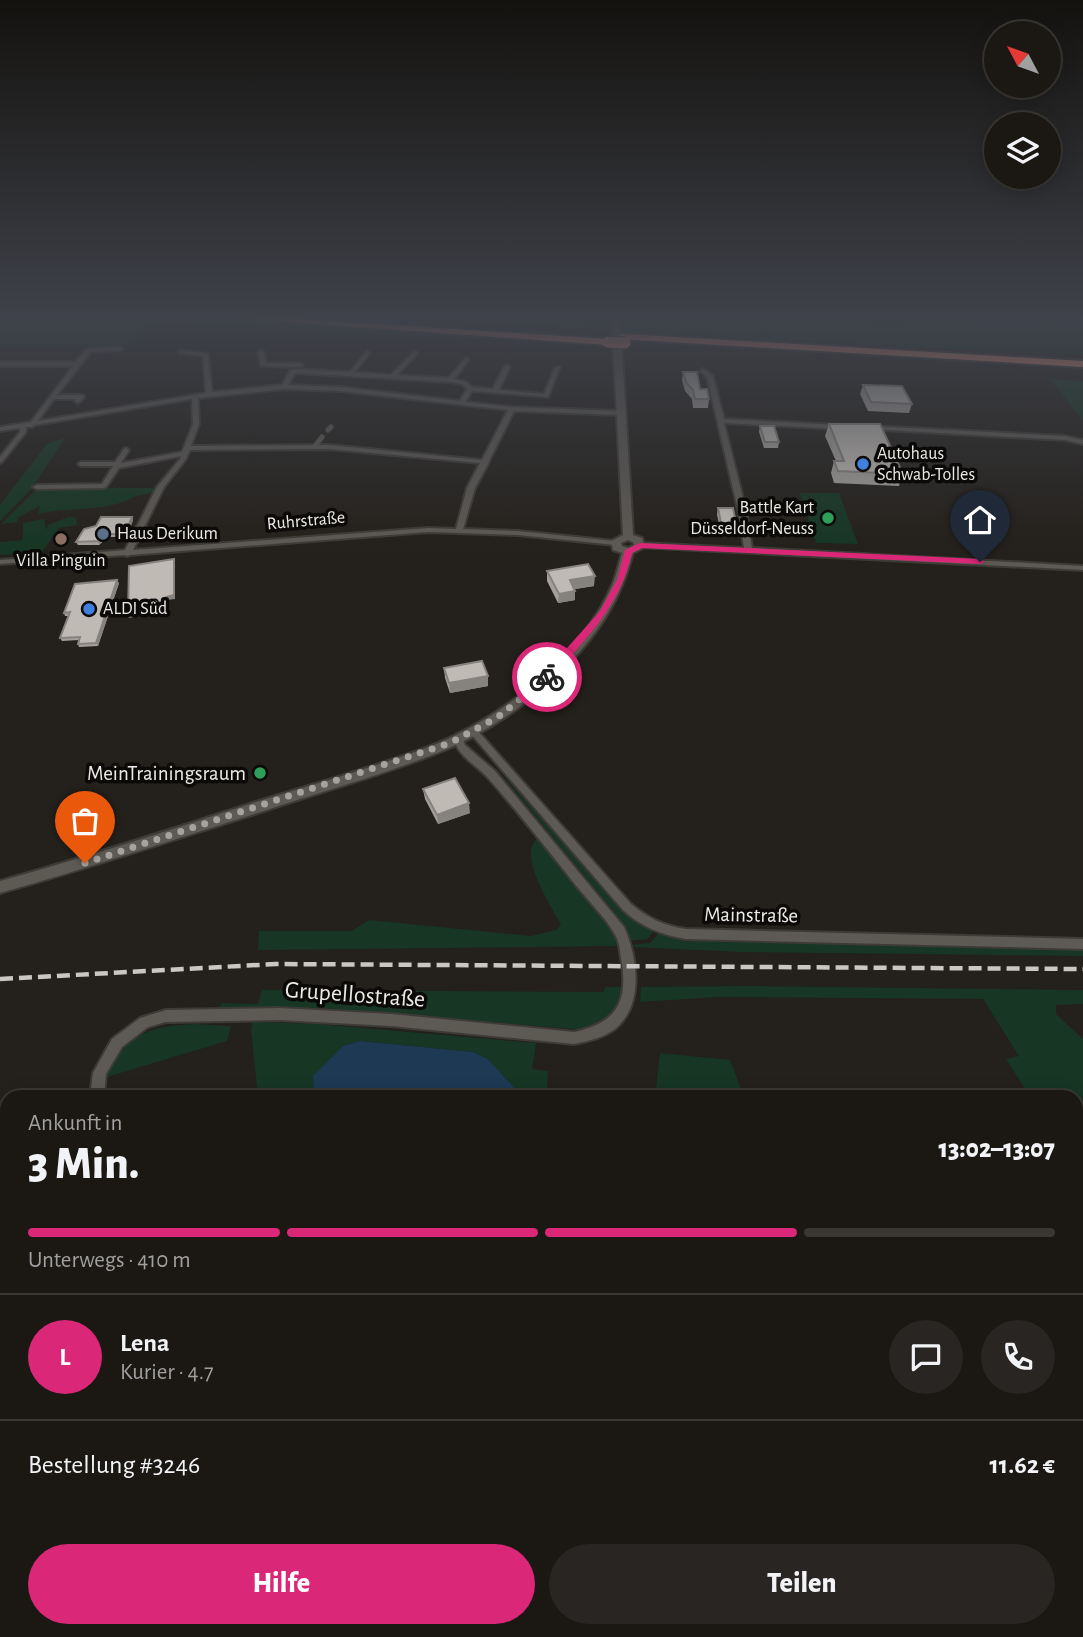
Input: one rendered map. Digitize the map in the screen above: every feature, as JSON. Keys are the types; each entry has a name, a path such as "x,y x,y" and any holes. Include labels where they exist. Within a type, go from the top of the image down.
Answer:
{"street":[{"path":"0,429 202,395"},
{"path":"392,395 512,409 620,413"},
{"path":"461,404 466,395"},
{"path":"619,395 628,537"},
{"path":"714,395 742,510 748,549"},
{"path":"32,425 53,397 82,397 78,401"},
{"path":"127,554 161,487 182,461 198,415 195,397"},
{"path":"459,530 471,488 512,409"},
{"path":"720,421 848,427"},
{"path":"0,461 23,432 23,426"},
{"path":"860,428 1065,438 1083,442"},
{"path":"315,446 322,437"},
{"path":"81,464 117,465 185,451 315,446 388,451 486,463"},
{"path":"37,487 104,486 126,450"},
{"name":"Ruhrstraße","path":"0,562 127,554 346,533 459,530 615,543"},
{"path":"640,545 638,540 628,537 615,543 617,548 628,551 640,545 748,549 1083,568"},
{"path":"0,887 85,863 459,740 474,732 531,692 592,627 617,590 628,551"},
{"name":"Mainstraße","path":"474,732 627,907 645,921 664,930 720,935 1083,944"},
{"path":"459,740 461,747 491,774"},
{"name":"Mainstraße","path":"459,740 480,753 494,755"},
{"path":"491,774 489,764 494,755"},
{"name":"Grupellostraße","path":"98,1090 100,1073 117,1043 134,1028 154,1018 279,1014 391,1020 574,1038 602,1032 615,1023 625,1008 628,987 625,947 614,921 491,774"}],"green space":[{"path":"1063,395 1083,395 1083,421"},
{"path":"65,438 32,488 0,521 0,505 47,444"},
{"path":"38,488 155,490 100,507 38,514 40,506 17,518 18,522 1,524"},
{"name":"Battle Kart Düsseldorf-Neuss","path":"800,493 839,493 858,544 816,543"},
{"path":"68,517 76,518 77,525 59,528 41,553 0,555 0,542 23,540 23,523 44,519 46,530 48,525"},
{"path":"493,764 627,915 654,931 647,939 629,941 620,919"},
{"path":"538,838 614,932 616,946 258,950 259,931 352,931 369,920 531,936 556,930 561,925 533,867 532,846"},
{"path":"659,933 722,942 1083,949 1083,956 741,952 630,945 650,943"},
{"path":"605,987 622,987 618,1003 605,1019 584,1030 324,1008 219,1008 222,1003 258,1004 262,990 604,992"},
{"path":"641,987 1083,990 1083,1004 1056,1005 1056,1014 1083,1039 1083,1090 1026,1090 1006,1059 1019,1056 983,999 719,997 640,1002"},
{"path":"253,1022 317,1024 536,1043 532,1069 548,1071 547,1090 517,1090 488,1059 473,1052 360,1041 343,1046 314,1076 314,1090 257,1090 251,1030"},
{"path":"195,1024 231,1026 227,1041 107,1077 122,1050 131,1041 153,1030"},
{"path":"660,1053 730,1060 741,1090 656,1090"}],"water":[{"path":"360,1041 473,1052 488,1059 517,1090 314,1090 313,1076 343,1046"}],"building":[{"path":"694,395 708,395 709,399 695,399"},
{"path":"868,395 907,395 912,404 871,402"},
{"path":"829,424 880,424 903,474 838,471 834,461 844,461"},
{"path":"760,426 774,426 779,442 765,442"},
{"path":"718,508 733,508 736,523 721,523"},
{"name":"Haus Derikum","path":"101,517 132,517 125,534 107,534 98,541 76,542 84,529 96,526"},
{"path":"174,559 174,595 166,597 166,601 138,606 138,613 128,615 129,566"},
{"path":"588,564 595,576 570,580 575,591 559,594 547,571"},
{"name":"ALDI Süd","path":"117,580 96,643 78,644 80,637 60,638 70,612 64,613 75,584"},
{"path":"482,661 488,676 449,683 444,668"},
{"path":"455,778 469,803 437,815 423,789"}],"railway":[{"path":"0,979 276,964 1083,969"}],"way so far":[{"path":"85,863 431,751 474,732 498,717 547,677"}],"place":[{"name":"Autohaus Schwab-Tolles","path":"863,464"},
{"name":"Battle Kart Düsseldorf-Neuss","path":"828,518"},
{"name":"Haus Derikum","path":"103,534"},
{"name":"Villa Pinguin","path":"61,539"},
{"name":"ALDI Süd","path":"89,609"},
{"name":"MeinTrainingsraum","path":"260,773"}],"route":[{"path":"547,677 604,612 621,580 628,551 635,551 640,545 980,562"}]}
